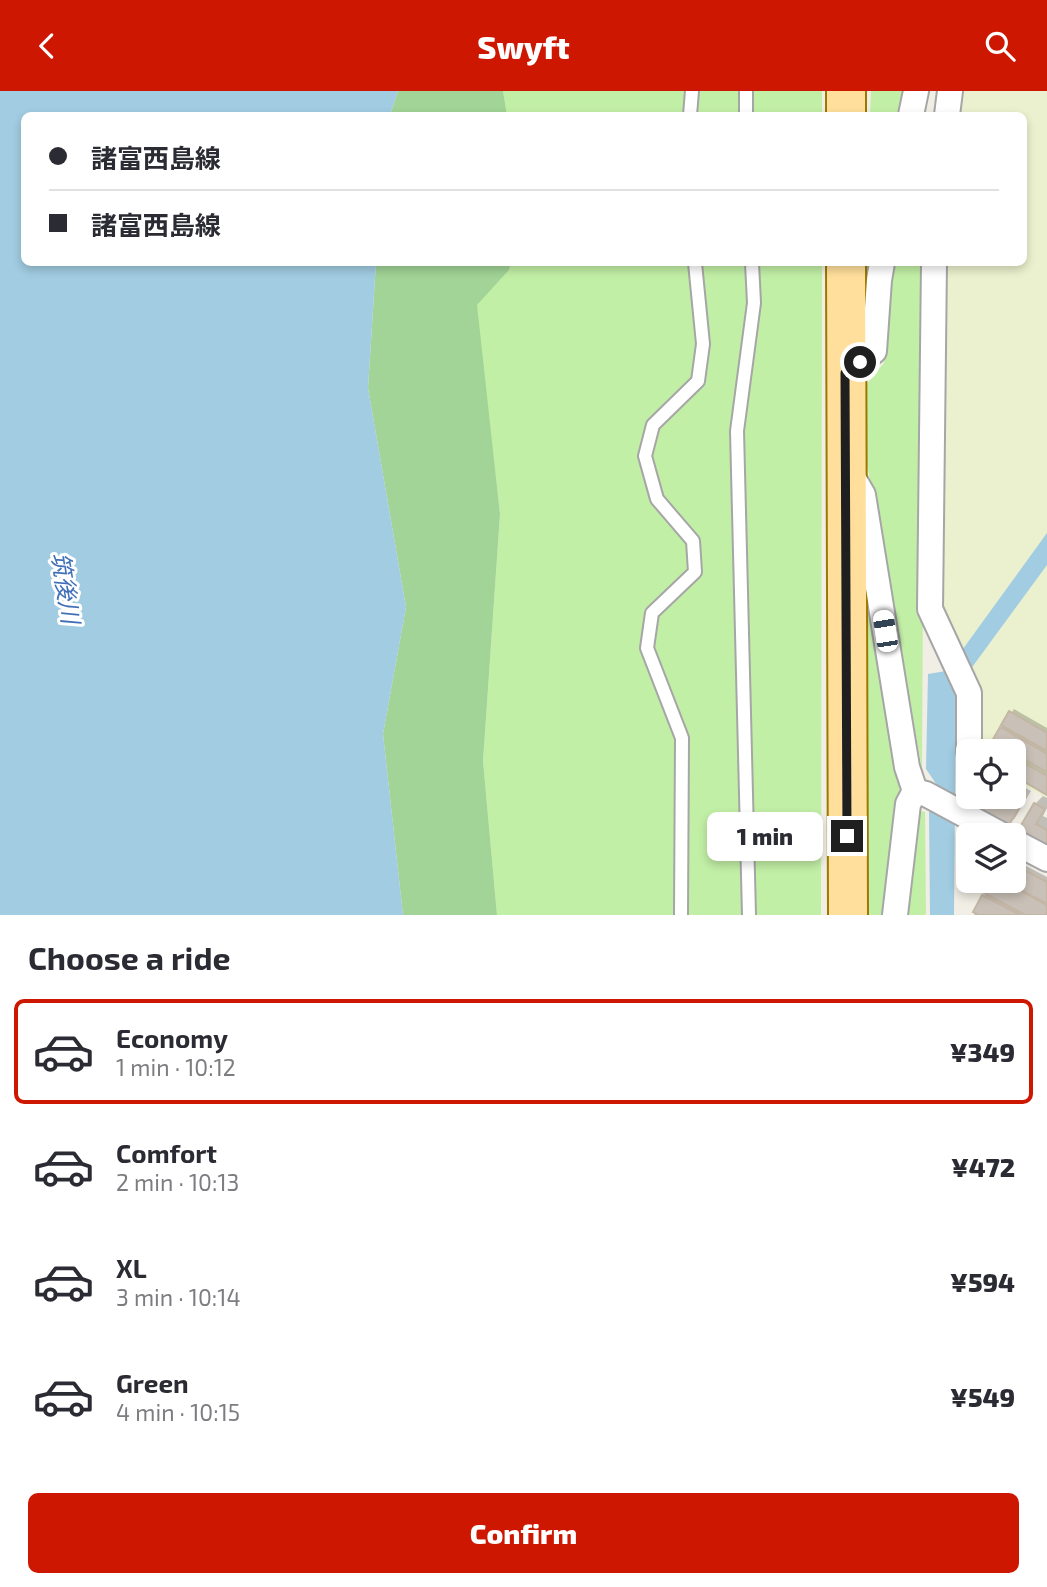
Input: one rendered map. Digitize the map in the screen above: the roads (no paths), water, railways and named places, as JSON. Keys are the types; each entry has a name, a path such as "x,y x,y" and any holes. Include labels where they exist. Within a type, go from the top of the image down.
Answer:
{"main road":[{"path":"846,91 846,112"},
{"path":"846,266 848,915"}],"street":[{"path":"912,112 916,91"},
{"path":"947,112 950,91"},
{"path":"845,373 874,351 881,266"},
{"path":"934,266 930,609 969,693 968,739"},
{"path":"845,466 863,495 907,767 948,802 982,823"},
{"path":"895,915 908,804 948,802"},
{"path":"1026,848 1047,859"}],"lane":[{"path":"690,112 692,91"},
{"path":"746,91 747,112"},
{"path":"681,915 682,738 647,648 652,613 695,572 692,541 657,499 645,456 653,425 698,380 704,344 695,266"},
{"path":"749,915 737,431 754,303 752,266"}],"water":[{"name":"筑後川","path":"0,91 398,91 391,112 21,112 21,266 376,266 368,388 406,607 383,734 403,915 0,915"},
{"path":"1047,533 1047,565 970,670 960,653"},
{"path":"946,671 956,691 954,915 930,915 929,812 938,808 941,791 926,769 928,674"}]}
